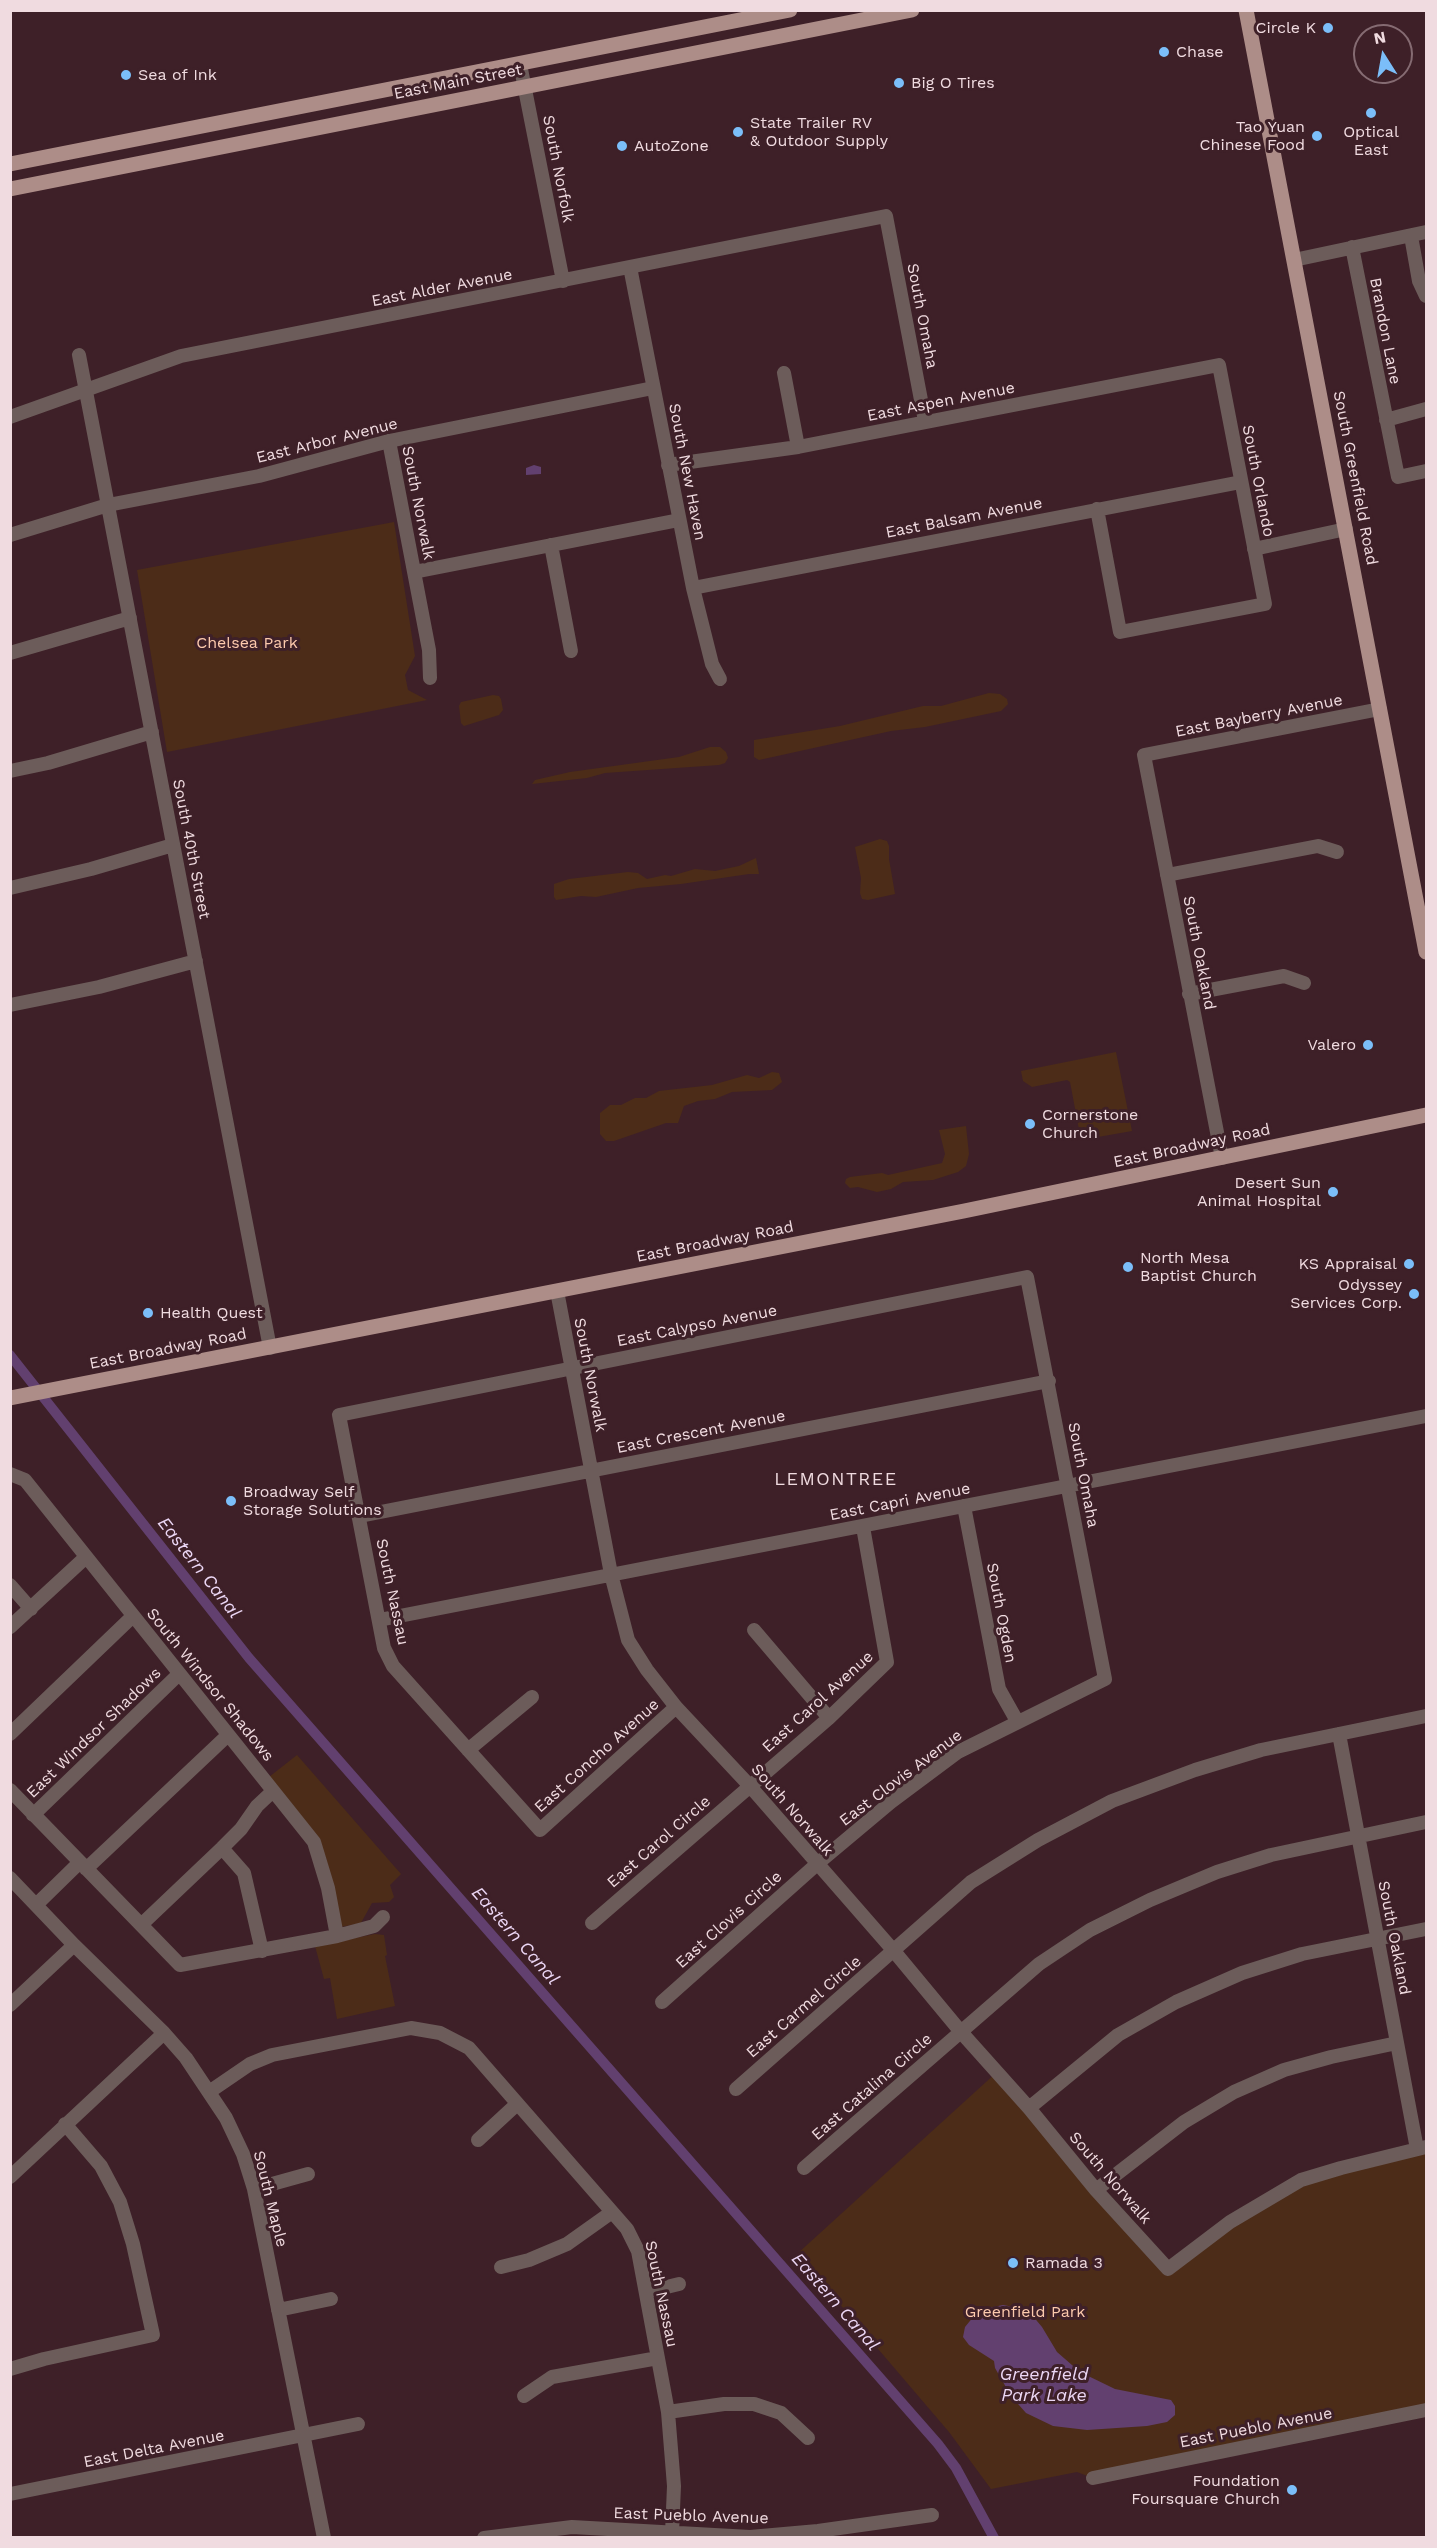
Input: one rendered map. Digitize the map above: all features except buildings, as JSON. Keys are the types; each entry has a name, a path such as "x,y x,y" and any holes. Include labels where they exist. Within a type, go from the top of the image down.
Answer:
{"main road":[{"name":"East Main Street","path":"10,164 790,10"},
{"name":"East Main Street","path":"10,189 912,10"},
{"name":"South Greenfield Road","path":"1246,10 1426,952"},
{"name":"East Broadway Road","path":"10,1398 557,1291 1426,1116"}],"street":[{"name":"South Norfolk","path":"520,64 563,281"},
{"name":"East Alder Avenue","path":"10,417 181,357 886,216"},
{"name":"South Omaha","path":"886,216 925,421"},
{"path":"1294,260 1426,232"},
{"path":"1411,236 1419,281 1426,296"},
{"name":"Brandon Lane","path":"1352,248 1398,477 1426,471"},
{"name":"South New Haven","path":"630,267 693,588 712,664 720,679"},
{"name":"South 40th Street","path":"79,355 270,1348"},
{"name":"East Aspen Avenue","path":"668,465 798,447 1219,365"},
{"name":"South Orlando","path":"1097,509 1120,632 1265,603 1219,365"},
{"path":"784,373 798,447"},
{"name":"East Arbor Avenue","path":"10,535 108,505 259,476 389,441 653,388"},
{"path":"1386,420 1426,410"},
{"name":"South Norwalk","path":"389,441 429,650 430,678"},
{"name":"East Balsam Avenue","path":"693,588 1241,482"},
{"path":"414,572 679,520"},
{"path":"1254,549 1346,529"},
{"path":"551,545 571,651"},
{"path":"10,653 130,618"},
{"name":"East Bayberry Avenue","path":"1144,755 1380,709"},
{"path":"10,771 48,763 152,732"},
{"name":"South Oakland","path":"1144,755 1222,1158"},
{"path":"10,888 91,869 173,845"},
{"path":"1167,875 1318,846 1336,852"},
{"path":"10,1005 99,987 196,961"},
{"path":"1190,994 1284,976 1304,983"},
{"name":"South Omaha","path":"1027,1277 1105,1679"},
{"name":"East Calypso Avenue","path":"339,1415 1027,1277"},
{"name":"South Norwalk","path":"557,1291 611,1574 628,1640 647,1670 676,1707 749,1785 1029,2108 1096,2190 1168,2269 1230,2222 1301,2180 1422,2148"},
{"name":"East Crescent Avenue","path":"360,1516 1049,1381"},
{"name":"South Nassau","path":"339,1415 384,1648 393,1666 540,1830"},
{"name":"East Capri Avenue","path":"379,1620 1426,1416"},
{"name":"South Windsor Shadows","path":"14,1475 24,1480 314,1842 328,1888 337,1936"},
{"name":"South Ogden","path":"964,1506 999,1689 1017,1721"},
{"name":"East Carol Avenue","path":"749,1785 829,1718 887,1662 863,1527"},
{"path":"10,1627 86,1557"},
{"path":"10,1585 31,1609"},
{"path":"10,1734 134,1616"},
{"path":"754,1630 829,1718"},
{"name":"East Windsor Shadows","path":"33,1815 178,1674"},
{"name":"East Clovis Avenue","path":"817,1864 891,1802 958,1752 1105,1679"},
{"path":"468,1750 531,1697"},
{"name":"East Concho Avenue","path":"540,1830 676,1707"},
{"path":"1340,1734 1426,1716"},
{"name":"South Oakland","path":"1340,1734 1397,2043 1422,2148"},
{"name":"East Carmel Circle","path":"736,2089 971,1881 1038,1840 1112,1801 1195,1770 1261,1750 1340,1734"},
{"path":"36,1905 83,1866 228,1735"},
{"name":"East Carol Circle","path":"592,1923 749,1785"},
{"path":"10,1790 180,1965 337,1936 375,1926 383,1917"},
{"path":"141,1925 241,1829 257,1806 273,1791"},
{"path":"1358,1835 1426,1822"},
{"name":"East Catalina Circle","path":"804,2168 1039,1964 1090,1930 1150,1900 1217,1872 1271,1855 1358,1835"},
{"path":"222,1848 244,1873 262,1951"},
{"name":"East Clovis Circle","path":"662,2002 817,1864"},
{"name":"South Maple","path":"10,1878 74,1945 164,2033 186,2058 226,2118 243,2154 254,2189 324,2538"},
{"path":"1029,2108 1118,2035 1176,2002 1242,1973 1302,1954 1426,1929"},
{"path":"10,2005 74,1945"},
{"name":"South Nassau","path":"209,2092 250,2064 272,2055 411,2028 440,2033 469,2048 627,2229 638,2251 668,2412 674,2486 672,2533"},
{"path":"10,2177 164,2033"},
{"path":"1096,2190 1184,2122 1234,2092 1284,2070 1397,2043"},
{"path":"478,2140 517,2104"},
{"path":"10,2369 44,2358 153,2335 120,2202 101,2166 65,2124"},
{"path":"254,2189 308,2174"},
{"path":"501,2267 529,2260 567,2244 612,2212"},
{"path":"645,2292 679,2284"},
{"path":"278,2310 331,2299"},
{"path":"524,2396 552,2377 658,2358"},
{"path":"668,2412 724,2404 754,2404 781,2413 808,2438"},
{"name":"East Pueblo Avenue","path":"1093,2478 1426,2410"},
{"name":"East Delta Avenue","path":"10,2494 358,2424"},
{"name":"East Pueblo Avenue","path":"484,2538 572,2527 750,2537 818,2531 932,2515"}],"green space":[{"name":"Chelsea Park","path":"394,522 415,656 405,675 408,690 427,700 167,752 137,570"},
{"path":"989,693 1000,694 1007,699 1008,704 1001,711 925,727 891,731 759,760 754,757 754,740 840,726 923,706 941,706"},
{"path":"493,695 501,699 503,710 499,715 464,726 461,723 459,706 461,702"},
{"path":"710,747 720,747 726,752 728,758 725,763 605,773 587,778 532,784 535,780 570,772 679,757"},
{"path":"880,839 887,841 889,846 895,894 868,900 862,899 861,878 855,847"},
{"path":"756,858 759,874 638,888 596,897 581,896 556,900 554,897 554,884 569,879 628,872 638,873 647,879 671,876 695,869 715,871 739,866"},
{"path":"1116,1052 1132,1131 1081,1140 1070,1082 1067,1080 1032,1087 1023,1081 1021,1071"},
{"path":"772,1072 779,1073 782,1082 772,1090 732,1092 715,1099 698,1101 684,1106 678,1123 666,1123 614,1141 606,1141 600,1134 600,1113 610,1105 621,1105 635,1098 646,1098 659,1091 712,1085 747,1075 759,1078"},
{"path":"966,1126 969,1154 966,1166 958,1172 933,1180 903,1182 891,1189 877,1192 858,1187 850,1188 845,1183 850,1177 882,1173 888,1175 942,1163 945,1154 939,1130"},
{"path":"297,1755 401,1874 390,1885 394,1897 389,1902 372,1903 361,1923 341,1927 326,1858 269,1777"},
{"path":"375,1934 384,1935 387,1955 385,1956 395,2006 337,2019 330,1978 324,1979 315,1946"},
{"name":"Greenfield Park","path":"997,2072 1168,2269 1301,2180 1426,2147 1426,2410 1093,2478 1077,2472 991,2489 949,2432 797,2254"}],"water":[{"path":"534,465 541,467 541,474 526,475 526,468"},
{"name":"Greenfield Park Lake","path":"1003,2305 1019,2308 1032,2315 1057,2352 1080,2372 1115,2389 1171,2400 1175,2406 1175,2415 1167,2422 1147,2426 1087,2430 1053,2426 1026,2413 1011,2396 995,2368 994,2361 969,2345 963,2337 965,2327 974,2316 988,2308"}],"waterway":[{"name":"Eastern Canal","path":"10,1355 249,1658 938,2444 956,2468 994,2538"}],"place":[{"name":"Circle K","path":"1328,28"},
{"name":"Chase","path":"1164,52"},
{"name":"Sea of Ink","path":"126,75"},
{"name":"Big O Tires","path":"899,83"},
{"name":"Optical East","path":"1371,113"},
{"name":"State Trailer RV & Outdoor Supply","path":"738,132"},
{"name":"Tao Yuan Chinese Food","path":"1317,136"},
{"name":"AutoZone","path":"622,146"},
{"name":"Valero","path":"1368,1045"},
{"name":"Cornerstone Church","path":"1030,1124"},
{"name":"Desert Sun Animal Hospital","path":"1333,1192"},
{"name":"KS Appraisal","path":"1409,1264"},
{"name":"North Mesa Baptist Church","path":"1128,1267"},
{"name":"Odyssey Services Corp.","path":"1414,1294"},
{"name":"Health Quest","path":"148,1313"},
{"name":"Broadway Self Storage Solutions","path":"231,1501"},
{"name":"Ramada 3","path":"1013,2263"},
{"name":"Foundation Foursquare Church","path":"1292,2490"}],"district":[{"name":"LEMONTREE","path":"836,1480"}]}
